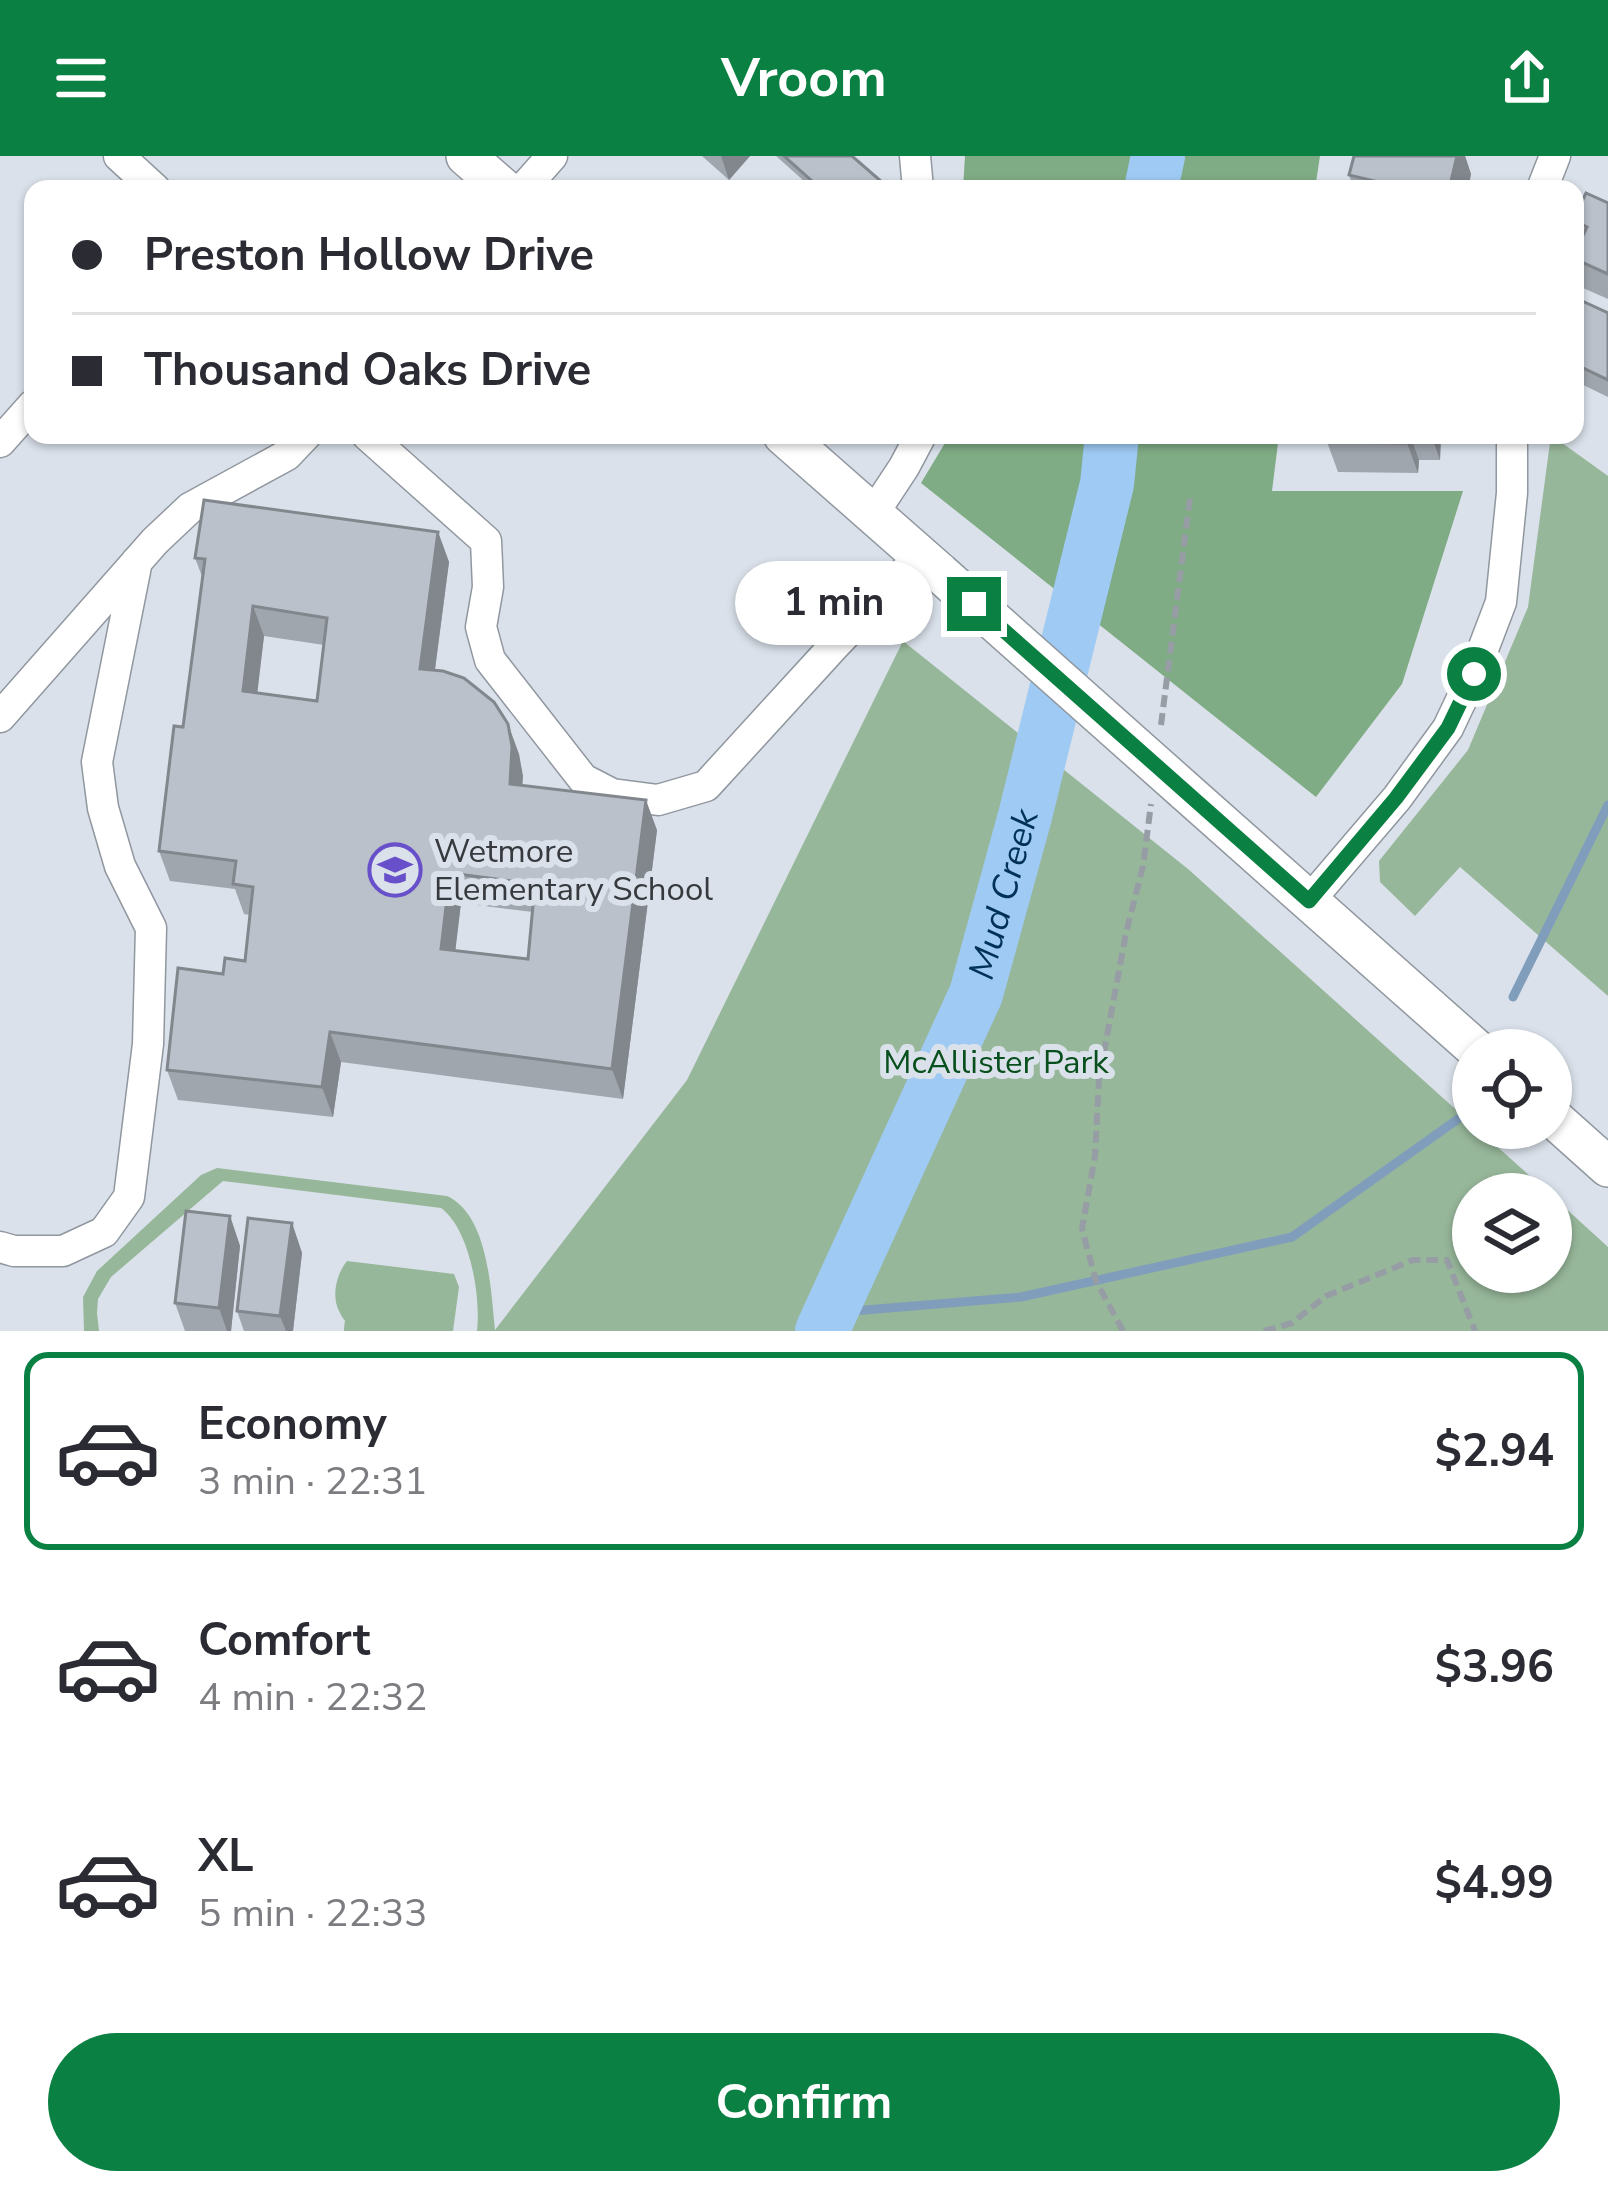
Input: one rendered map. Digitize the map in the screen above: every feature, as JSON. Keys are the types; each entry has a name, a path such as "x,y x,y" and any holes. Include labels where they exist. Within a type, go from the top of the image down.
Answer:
{"main road":[{"path":"466,156 494,180"},
{"path":"793,444 930,565 1168,794 1309,901 1454,1029"},
{"path":"1572,1135 1608,1167"}],"street":[{"path":"119,156 145,180"},
{"path":"531,180 552,156"},
{"path":"0,442 24,415"},
{"path":"0,717 190,508 287,455 297,444"},
{"path":"377,444 486,541 488,587 481,627 490,660 583,779 611,794 658,800 706,786 834,646 930,565"},
{"path":"873,514 916,444"},
{"path":"1309,901 1435,746 1474,674 1501,602 1512,444"},
{"path":"0,1247 63,1251 104,1232 129,1197 148,1044 151,928 120,866 103,808 97,762 137,561"}],"path":[{"path":"1161,728 1190,498"},
{"path":"1123,1331 1096,1281 1082,1228 1095,1156 1106,1036 1126,933 1168,794"},
{"path":"1264,1331 1292,1323 1326,1296 1413,1261 1448,1261 1475,1331"}],"green space":[{"path":"965,156 1320,156 1316,180 964,180"},
{"path":"944,444 1278,444 1272,491 1463,491 1402,684 1316,797 921,483"},
{"path":"1550,444 1564,444 1608,476 1608,996 1460,867 1415,916 1380,882 1379,861 1468,750 1528,607"},
{"name":"McAllister Park","path":"903,641 1188,869 1452,1106 1452,1149 1500,1149 1527,1173 1452,1173 1452,1293 1572,1293 1572,1214 1608,1247 1608,1331 477,1331 477,1300 466,1247 441,1208 223,1181 111,1277 98,1299 99,1331 84,1331 83,1297 97,1271 201,1175 217,1168 447,1196 461,1206 480,1237 495,1330 687,1080"},
{"path":"347,1261 454,1274 459,1287 453,1331 344,1331 335,1292"}],"building":[{"path":"784,156 852,156 880,180 811,180"},
{"path":"1354,156 1457,156 1451,180 1370,180 1349,175"},
{"path":"1586,193 1608,203 1608,274 1584,263"},
{"path":"1584,302 1608,313 1608,380 1584,368"},
{"path":"204,500 438,532 420,669 464,678 494,702 508,724 510,784 646,800 612,1069 330,1032 322,1087 167,1070 178,968 223,974 225,958 245,961 253,887 233,884 236,861 159,851 174,726 183,727 205,559 195,558","holes":["253,606 327,618 317,701 243,691","450,873 535,884 528,959 441,949"]},
{"path":"186,1211 230,1216 219,1308 175,1303"},
{"path":"248,1218 292,1223 280,1316 237,1311"}],"waterway":[{"name":"Mud Creek","path":"1153,180 1158,156"},
{"name":"Mud Creek","path":"822,1331 976,994 1107,484 1111,444"},
{"path":"1513,997 1608,805"},
{"path":"829,1313 1021,1297 1292,1237 1452,1123"}],"place":[{"name":"Wetmore Elementary School","path":"395,870"}],"route":[{"path":"974,604 1309,901 1448,728 1474,674"}]}
